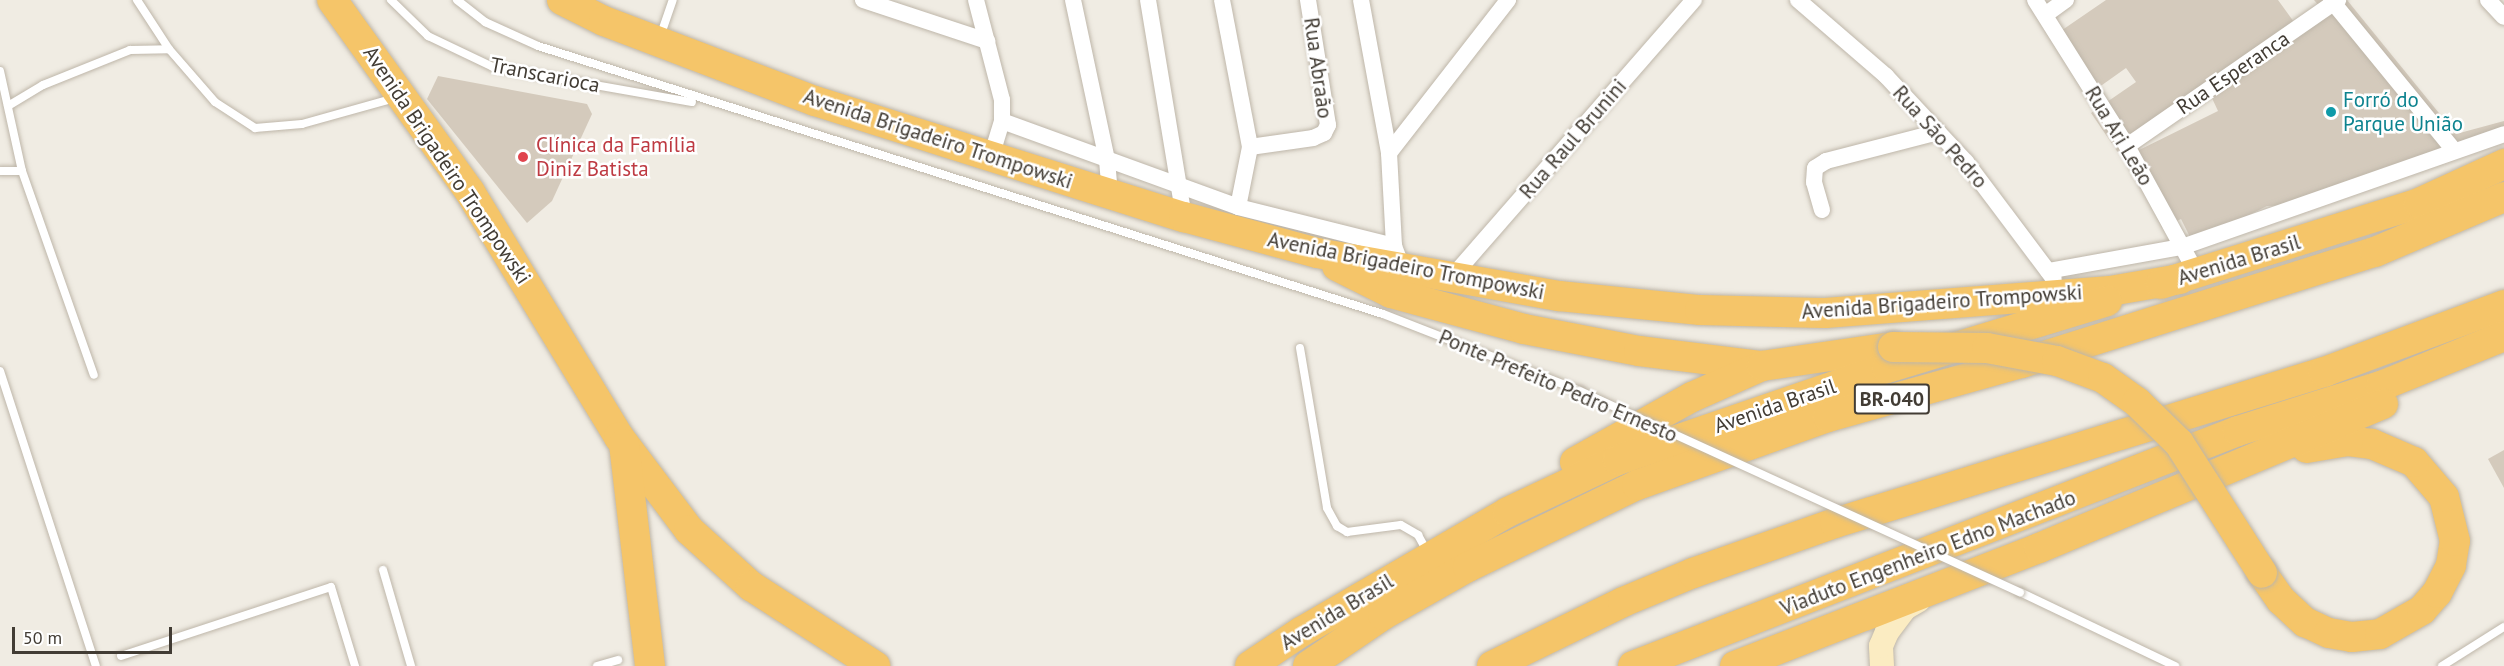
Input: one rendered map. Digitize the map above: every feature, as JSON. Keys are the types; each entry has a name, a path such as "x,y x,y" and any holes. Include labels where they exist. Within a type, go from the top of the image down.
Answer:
{"highway":[{"name":"Avenida Brigadeiro Trompowski","path":"332,0 470,192 532,288 624,444 689,530 718,558 804,624 875,666"},
{"path":"356,0 375,59"},
{"name":"Avenida Brigadeiro Trompowski","path":"562,0 658,43 815,101 1184,217 1317,253 1399,257 1452,277 1559,296 1722,311 1824,314 1967,304 2056,281 2110,291 2188,276"},
{"name":"Avenida Brasil","path":"1250,666 1430,556 1508,512 1618,460 1887,368 2419,203 2504,164"},
{"name":"Avenida Brasil","path":"1308,666 1383,615 1468,567 1637,485 1828,417 2022,363 2375,252 2504,197"},
{"path":"1317,253 1353,276 1391,293 1445,309 1639,351 1762,366"},
{"path":"1492,666 1623,602 1748,553 1835,523 2324,372 2504,306"},
{"path":"2231,434 2283,406 2504,323"},
{"path":"2231,434 2381,386 2504,336"},
{"path":"1508,512 1559,472 1611,440 1692,397 1762,366 1851,351 1893,347 1987,348 2057,361 2103,378 2137,402 2180,442 2281,600 2305,622 2329,633 2352,637 2380,634 2402,625 2437,593 2451,565 2455,541 2444,497 2414,462 2396,451 2348,441 2269,455"},
{"path":"1735,666 2269,455 2348,418 2504,356"},
{"name":"Viaduto Engenheiro Edno Machado","path":"1633,666 2231,434"},
{"path":"624,444 650,666"}],"street":[{"path":"863,0 987,41"},
{"path":"975,0 1002,100 1002,121 991,158"},
{"path":"1073,0 1107,160 1110,195"},
{"path":"1148,0 1177,186 1184,217"},
{"path":"1222,0 1250,147 1238,207"},
{"name":"Rua Abraão","path":"1250,147 1313,138 1324,133 1328,125 1308,0"},
{"path":"1002,121 1238,207 1399,257 1389,153 1361,0"},
{"path":"1389,153 1508,0"},
{"name":"Rua Raul Brunini","path":"1452,277 1694,0"},
{"name":"Rua São Pedro","path":"1798,0 1886,76 1966,162 2056,281"},
{"name":"Rua Ari Leão","path":"2036,0 2127,146 2182,247 2188,276"},
{"path":"2045,15 2066,0"},
{"path":"2488,0 2504,17"},
{"path":"2335,1 2453,149"},
{"name":"Rua Esperanca","path":"2127,146 2335,1"},
{"path":"1822,210 1814,183 1815,168 1826,162 1938,132"},
{"name":"Avenida Brasil","path":"2056,281 2182,247 2453,149 2504,134"},
{"path":"1882,666 1881,646 1905,608 1961,577"}],"lane":[{"path":"137,0 169,50 215,102 255,128 302,124 402,97"},
{"name":"Transcarioca","path":"390,0 428,36 494,67 719,106"},
{"name":"Transcarioca","path":"457,0 485,22 538,46 1054,213"},
{"path":"658,43 673,0"},
{"path":"8,106 43,85 130,50 169,50"},
{"path":"0,71 22,171 94,375"},
{"path":"0,171 22,171"},
{"name":"Ponte Prefeito Pedro Ernesto","path":"1054,213 1383,314 1495,355 1580,391 2175,666"},
{"path":"1300,348 1327,508 1337,526 1347,532 1401,525 1418,534 1430,556"},
{"path":"0,371 96,666"},
{"path":"383,570 411,666"},
{"path":"121,656 331,587 355,666"},
{"path":"2442,666 2504,627"},
{"path":"597,666 618,660"}],"building":[{"path":"2106,0 2278,0 2299,29 2119,154 2091,113 2136,82 2126,68 2088,95 2052,37"},
{"path":"2314,0 2347,0 2456,134 2504,121 2504,141 2321,204 2267,206 2193,243 2181,219 2162,228 2127,156 2218,111 2211,96 2327,15"},
{"name":"Clínica da Família Diniz Batista","path":"438,76 587,104 592,114 552,201 527,223 427,99"},
{"path":"2504,450 2504,488 2488,459"}],"place":[{"name":"Forró do Parque União","path":"2331,112"},
{"name":"Clínica da Família Diniz Batista","path":"523,157"}]}
